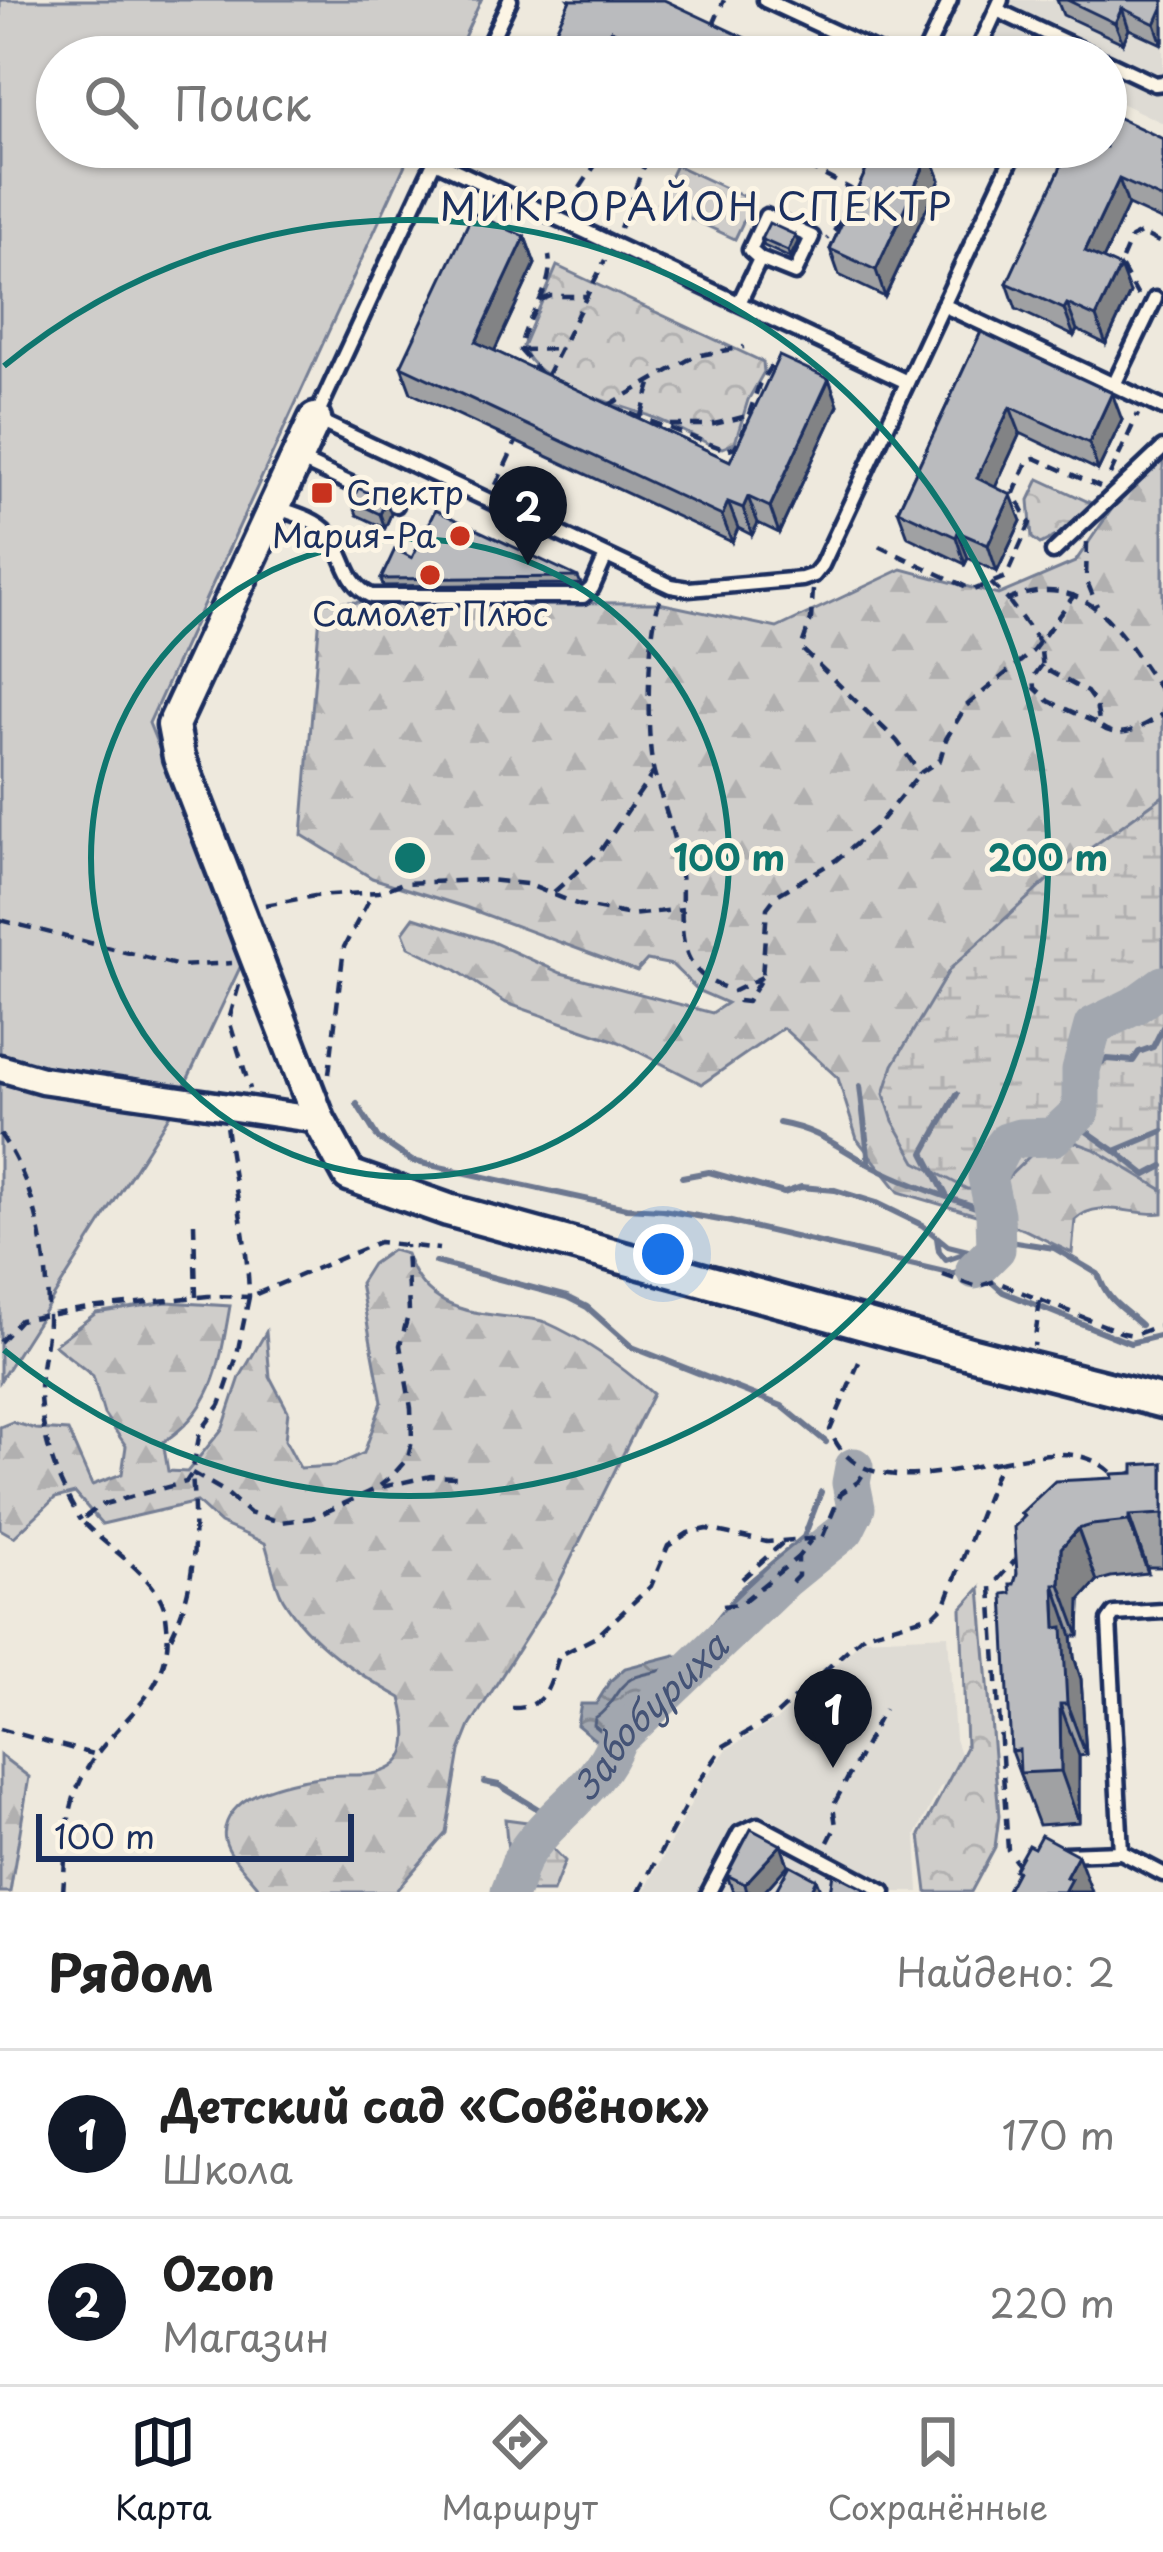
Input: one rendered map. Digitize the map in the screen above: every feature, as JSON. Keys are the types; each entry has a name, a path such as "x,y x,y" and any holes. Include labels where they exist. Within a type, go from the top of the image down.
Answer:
{"street":[{"path":"315,419 173,725 179,757 319,1120 350,1175 364,1184 1032,1370 1163,1402"},
{"path":"0,1068 42,1079 319,1120"}],"lane":[{"path":"493,36 510,0"},
{"path":"765,0 843,36"},
{"path":"933,36 950,0"},
{"path":"985,36 999,5 1057,36"},
{"path":"1127,71 1163,83"},
{"path":"432,168 315,419 667,584 689,589 814,574 1006,168"},
{"path":"465,168 612,244 908,382"},
{"path":"766,216 812,237 795,273 760,259 749,250 766,216"},
{"path":"740,303 760,259"},
{"path":"1114,386 1155,298"},
{"path":"943,305 1163,408"},
{"path":"1053,552 1163,448"},
{"path":"296,459 395,505"},
{"path":"274,507 320,526 351,581 371,596 583,596 592,589 606,556"},
{"path":"1120,1852 1108,1621 1114,1614 1163,1611"},
{"path":"709,1892 740,1833 752,1826 764,1827 884,1892"},
{"path":"1056,1855 1120,1852 1163,1874"}],"path":[{"path":"707,36 724,0"},
{"path":"580,188 594,168"},
{"path":"520,350 545,378 588,296 643,168"},
{"path":"810,168 851,189 835,230 820,249"},
{"path":"1137,298 1121,258 1135,233 1163,244"},
{"path":"520,350 537,301 550,280 549,256"},
{"path":"537,301 551,296 588,296"},
{"path":"609,405 695,356 744,347"},
{"path":"520,350 560,349"},
{"path":"595,400 726,450 735,447 774,361"},
{"path":"641,416 653,379"},
{"path":"879,546 974,590 1006,578 1029,530 1028,516 1014,494 1028,460 1035,458 1102,487 1145,400"},
{"path":"664,424 710,425 747,416"},
{"path":"488,501 516,442"},
{"path":"1083,525 1086,579 1099,610 1163,692"},
{"path":"814,574 811,619 801,648 897,741 920,773"},
{"path":"992,583 1040,643 1042,665 1034,676 1035,688 1049,700 1108,733 1123,734 1163,714"},
{"path":"667,584 653,628 649,737 653,773 666,804 681,872 683,941 698,973 708,982 734,991 762,977"},
{"path":"1008,600 1029,592 1075,594 1099,610"},
{"path":"734,991 738,1001 748,1002 762,977 766,908 806,875 858,844 920,773 940,760 946,740 976,695 1040,643 1075,594"},
{"path":"1042,665 1087,692 1096,704 1100,726"},
{"path":"552,894 601,850 653,773"},
{"path":"259,906 374,892 403,883 488,880 527,884 579,905 631,914 683,909"},
{"path":"322,1065 327,1084 344,947 374,892"},
{"path":"0,920 180,966 256,958"},
{"path":"256,958 238,987 229,1020 256,1112"},
{"path":"169,1642 190,1593 192,1473 200,1432 220,1405 249,1297 248,1258 224,1108"},
{"path":"0,1134 28,1188 45,1264 49,1315 40,1395 58,1484 81,1520 153,1586 164,1605 169,1642 159,1679 93,1754 70,1806 63,1892"},
{"path":"194,1223 196,1298"},
{"path":"0,1342 20,1320 196,1298 249,1297 379,1242 439,1249"},
{"path":"376,1489 408,1458 412,1441 400,1345 409,1312 406,1245"},
{"path":"944,1275 977,1287 990,1283 1123,1333 1134,1335 1163,1324"},
{"path":"1032,1370 1040,1301"},
{"path":"860,1362 830,1430 866,1468 913,1477 1039,1454 1080,1456 1100,1463 1118,1479"},
{"path":"639,1892 698,1783 724,1746 774,1717 865,1634 934,1614 945,1604 1000,1462"},
{"path":"791,1582 811,1539 841,1493 858,1482 866,1468"},
{"path":"192,1473 224,1491 249,1514 281,1522 312,1518 376,1489 431,1476 458,1477"},
{"path":"81,1520 101,1504 176,1486 192,1473"},
{"path":"512,1708 526,1709 539,1702 548,1692 560,1656 596,1636 651,1586 660,1560 677,1538 707,1528 755,1541 811,1539"},
{"path":"742,1579 788,1538"},
{"path":"1018,1556 992,1587 1008,1850 1023,1871"},
{"path":"723,1606 740,1604 798,1564"},
{"path":"820,1857 836,1826 833,1806 884,1709"},
{"path":"0,1729 93,1754"}],"shaded area":[{"path":"989,0 1163,0 1163,123 1127,106 1127,36 973,34"},
{"path":"948,1635 960,1754 916,1835 919,1892 644,1892 702,1783 727,1749 778,1719 863,1639"}],"green space":[{"path":"0,0 481,0 465,36 36,36 36,168 403,168 149,723 244,959 175,1106 0,1381"},
{"path":"675,168 753,201 735,239 658,203"},
{"path":"557,266 763,362 764,372 748,400 735,443 713,446 541,371 523,346"},
{"path":"1163,453 1163,1213 1105,1209 1084,1213 1075,1220 1072,1253 1023,1229 899,1192 857,1139 838,1078 783,1028 702,1084 619,1042 506,1003 409,947 403,932 414,917 490,941 561,973 712,1013 727,1003 699,991 672,965 647,960 637,971 372,878 302,835 321,602 659,603 777,628 902,569 998,595 1075,562 1116,503"},
{"path":"1039,479 1095,505 1064,532 1040,544 1032,538 1029,500"},
{"path":"1163,796 1163,1190 1094,1149 1067,1139 1035,1151 996,1189 967,1189 916,1162 884,1094 893,1065 950,969 1052,876"},
{"path":"392,1250 406,1254 422,1284 445,1302 474,1312 545,1322 602,1354 653,1394 554,1593 470,1726 460,1751 446,1833 395,1892 262,1892 227,1847 224,1831 231,1814 247,1799 290,1782 370,1774 396,1764 403,1756 407,1731 401,1698 352,1668 306,1630 280,1593 265,1543 220,1523 197,1502 102,1524 75,1493 55,1498 14,1537 0,1529 0,1427 12,1422 68,1431 92,1485 122,1474 126,1446 104,1414 93,1376 54,1345 96,1313 167,1302 230,1306 212,1383 194,1415 163,1442 168,1471 187,1472 223,1428 240,1377 266,1332 270,1377 288,1411 285,1440 300,1468 335,1466 364,1453 382,1402 360,1283 372,1264"},
{"path":"980,1588 999,1816 995,1847 971,1892 927,1892 920,1835 966,1747 961,1609"},
{"path":"0,1755 29,1777 10,1892 0,1892"},
{"path":"505,1819 527,1822 565,1861 553,1892 496,1892 508,1851"}],"water":[{"path":"675,1655 686,1660 692,1672 628,1752 617,1758 577,1725 581,1704 596,1704 625,1668"}],"building":[{"path":"570,0 664,0 741,36 624,36 611,30 608,36 553,36"},
{"path":"1067,0 1163,0 1163,6 1155,24 1122,8 1115,23"},
{"path":"1127,122 1163,139 1163,199 1119,179 1085,251 1120,267 1096,317 1067,304 1064,309 1007,283 1060,168 1127,168"},
{"path":"867,168 923,168 876,270 830,249"},
{"path":"473,213 525,237 476,342 730,461 779,356 829,379 770,507 748,497 743,508 728,502 722,516 401,366"},
{"path":"769,223 795,235 788,251 761,239"},
{"path":"981,332 1112,393 1089,443 1010,407 977,478 1011,495 988,545 958,532 956,537 898,510"},
{"path":"358,488 386,501 380,514 352,501"},
{"path":"435,510 578,577 381,579 395,549 412,558"},
{"path":"1163,1463 1163,1514 1129,1516 1129,1521 1078,1529 1061,1548 1060,1584 1054,1584 1056,1628 1063,1627 1067,1704 1060,1704 1061,1771 1020,1773 1019,1750 1011,1751 1003,1594 1011,1593 1010,1584 1017,1574 1014,1527 1025,1516 1021,1513 1055,1481 1113,1478 1112,1474 1134,1473 1134,1465"},
{"path":"751,1829 781,1845 745,1884 727,1875"},
{"path":"1041,1835 1078,1855 1066,1877 1071,1879 1065,1890 1069,1892 1006,1892 1028,1845 1034,1848"},
{"path":"790,1865 816,1879 810,1892 775,1892"},
{"path":"833,1873 868,1891 830,1892"}],"waterway":[{"name":"Забобуриха","path":"975,1270 996,1249 987,1177 1000,1151 1007,1142 1020,1138 1053,1137 1081,1111 1081,1070 1093,1026 1163,985"},
{"path":"1081,1093 1094,1081 1099,1064 1107,1059 1133,1061 1139,1052 1153,1047 1163,1027"},
{"path":"860,1086 869,1164"},
{"path":"946,1195 924,1153 957,1094"},
{"path":"357,1104 378,1138 412,1161 626,1208 731,1222 953,1274 975,1262"},
{"path":"779,1123 817,1135 901,1180 995,1214"},
{"path":"1067,1123 1115,1151 1163,1131"},
{"path":"1117,1152 1146,1175 1163,1166"},
{"path":"682,1177 709,1172 784,1193 801,1187 835,1190 877,1203 922,1225 948,1246 972,1252 976,1268 1003,1292 1130,1343 1163,1335"},
{"path":"937,1238 946,1260 969,1252"},
{"path":"996,1249 1003,1240 1054,1248 1098,1274 1110,1297 1141,1325"},
{"path":"435,1262 567,1297 587,1307 632,1347 782,1406 826,1442"},
{"name":"Забобуриха","path":"510,1892 534,1841 598,1773 617,1740 786,1578 845,1530 856,1508 851,1483 854,1467"},
{"path":"700,1658 705,1635 743,1588 804,1537 821,1492"},
{"path":"484,1782 499,1785 556,1820"}],"place":[{"name":"Спектр","path":"322,493"},
{"name":"Мария-Ра","path":"460,536"},
{"name":"Ozon","path":"528,565"},
{"name":"Самолет Плюс","path":"430,575"},
{"name":"Детский сад «Совёнок»","path":"833,1768"}],"district":[{"name":"МИКРОРАЙОН СПЕКТР","path":"697,207"}]}
